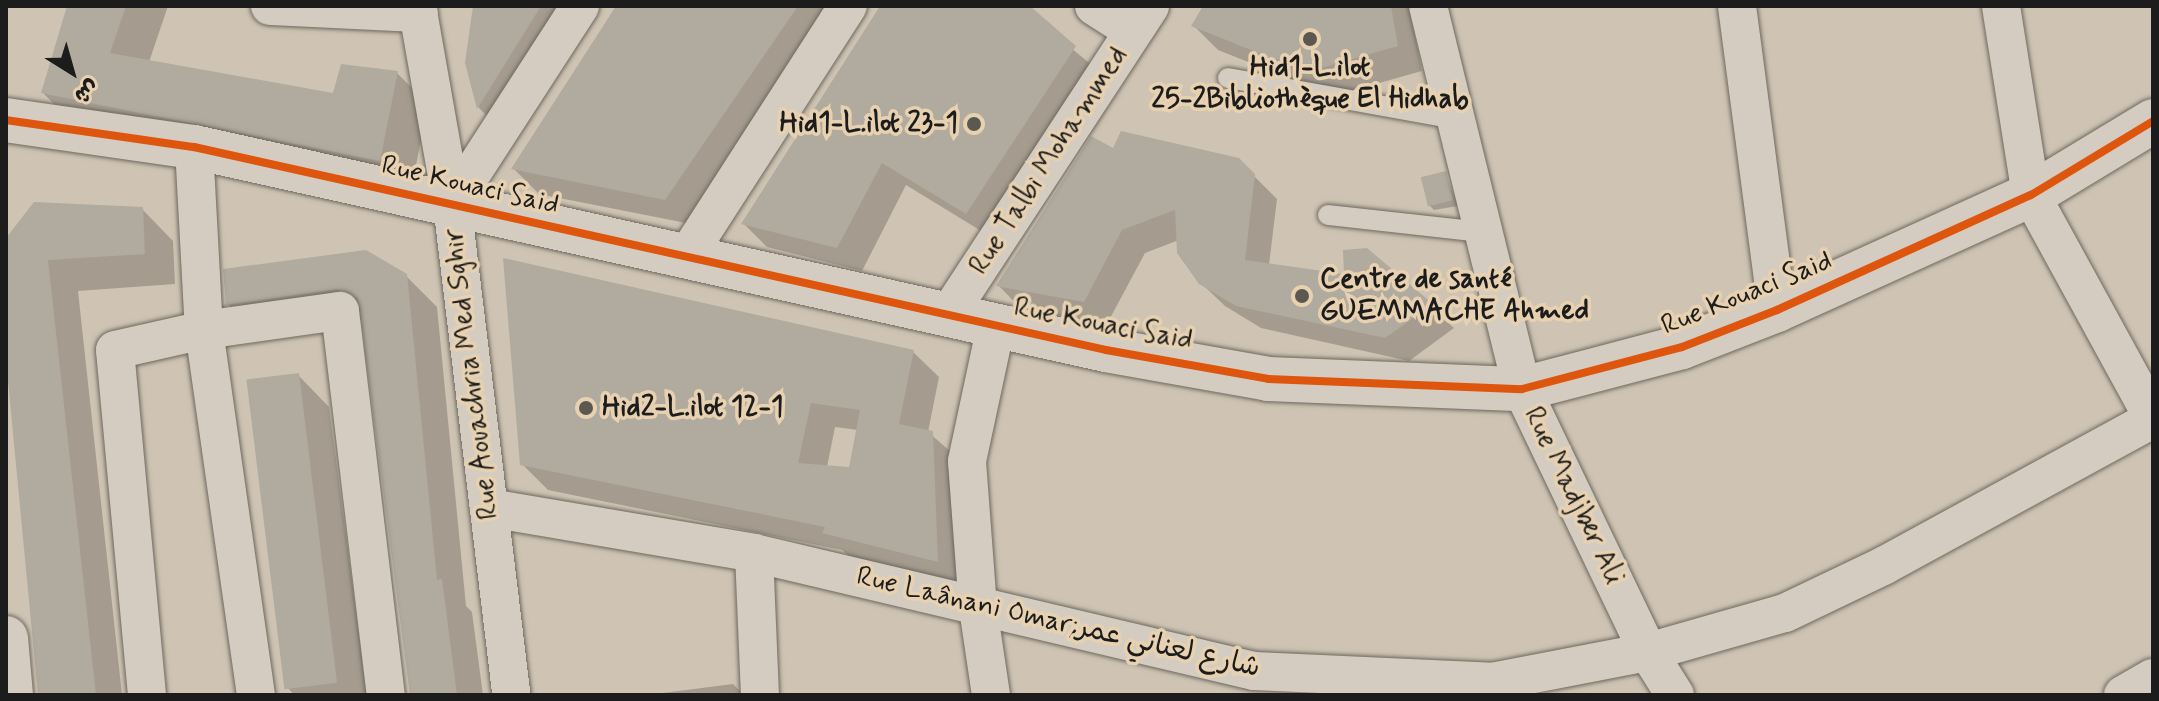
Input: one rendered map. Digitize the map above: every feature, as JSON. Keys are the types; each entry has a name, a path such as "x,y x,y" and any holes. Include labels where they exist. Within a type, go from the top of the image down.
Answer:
{"street":[{"path":"270,6 418,9"},
{"path":"452,204 580,6"},
{"path":"686,257 848,6"},
{"path":"1094,6 1142,19"},
{"name":"Rue Madjber Ali","path":"1428,6 1522,389 1648,652 1675,695"},
{"path":"1737,6 1777,310"},
{"path":"2001,6 2031,195 2153,418"},
{"name":"Rue Aouachria Med Sghir","path":"418,9 452,204 511,695"},
{"name":"Rue Talbi Mohammed","path":"948,315 1142,19"},
{"name":"Rue Kouaci Said","path":"6,120 194,147 996,326 1268,379 1522,389 1682,347 1777,310 2031,195 2153,121"},
{"path":"194,147 204,330 256,695"},
{"path":"147,695 115,350 204,330 340,311 386,695"},
{"path":"991,695 978,608 967,461 996,326"},
{"name":"Rue Laânani Omar;شارع لعناني عمر","path":"489,508 754,553 978,608 1256,683 1493,689 1648,652 1785,613 1885,565 2153,418"},
{"path":"754,553 760,695"},
{"path":"6,638 11,695"},
{"path":"2123,695 2153,678"}],"lane":[{"path":"1228,78 1456,119"},
{"path":"1328,215 1483,232"}],"building":[{"path":"67,6 126,6 110,53 333,93 341,64 398,71 380,161 41,93"},
{"path":"473,6 541,6 477,109 465,63"},
{"path":"616,6 798,6 665,200 511,169"},
{"name":"Hid1-L.ilot 23-1","path":"880,6 1030,6 1076,46 966,214 882,163 837,248 741,224"},
{"name":"Hid1-L.ilot 25-2Bibliothèque El Hidhab","path":"1203,6 1391,6 1398,46 1321,68 1271,58 1191,26"},
{"path":"1121,131 1239,158 1255,174 1245,260 1344,274 1343,250 1367,248 1433,304 1385,338 1236,306 1199,284 1177,253 1175,210 1122,230 1084,302 996,286 1091,136 1113,148"},
{"path":"1446,171 1453,200 1428,206 1421,177"},
{"path":"34,202 143,207 145,254 48,260 96,695 38,695 6,360 6,238"},
{"path":"366,250 407,274 437,580 442,579 457,695 410,695 358,298 337,289 226,305 223,269"},
{"name":"Hid2-L.ilot 12-1","path":"503,258 914,350 899,424 933,431 938,562 822,533 825,527 520,465","holes":["811,403 860,410 849,467 798,463"]},
{"path":"299,373 337,683 284,689 246,379"}],"cycle path":[{"path":"6,120 194,147 1106,350 1268,379 1522,389 1682,347 1777,310 2031,195 2153,121"}],"place":[{"name":"Hid1-L.ilot 25-2Bibliothèque El Hidhab","path":"1310,39"},
{"name":"Hid1-L.ilot 23-1","path":"974,124"},
{"name":"Centre de santé GUEMMACHE Ahmed","path":"1302,296"},
{"name":"Hid2-L.ilot 12-1","path":"586,408"}]}
